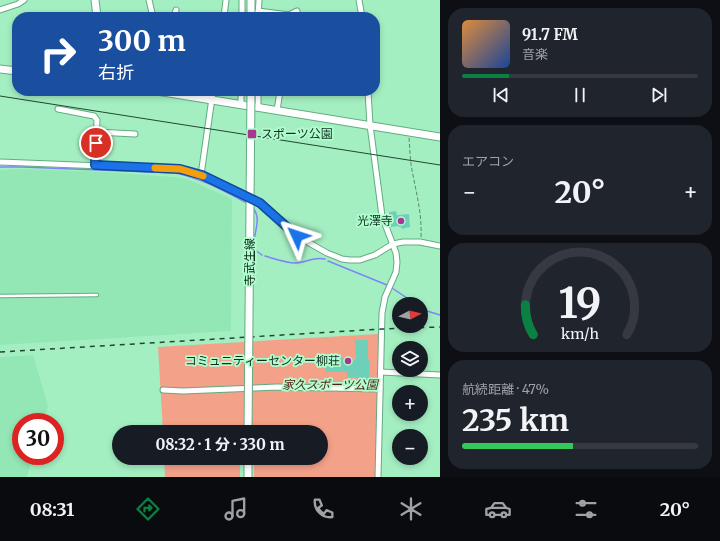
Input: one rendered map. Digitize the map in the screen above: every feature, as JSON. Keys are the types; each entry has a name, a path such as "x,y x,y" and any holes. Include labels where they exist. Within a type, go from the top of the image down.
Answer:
{"main road":[{"path":"95,0 96,12"},
{"path":"251,0 251,12"},
{"path":"0,69 12,71"},
{"path":"191,96 212,101 440,137"},
{"name":"寺武生線","path":"248,425 251,96"},
{"path":"248,465 248,477"}],"street":[{"path":"0,10 18,4 24,0"},
{"path":"149,0 152,12"},
{"path":"225,12 226,0"},
{"path":"242,0 242,12"},
{"path":"258,0 258,12"},
{"path":"359,0 361,12"},
{"path":"202,175 212,96"},
{"path":"240,105 241,96"},
{"path":"258,96 258,108"},
{"path":"277,111 279,96"},
{"path":"368,96 370,125 382,216 396,253 396,272 385,297 382,313 378,477"},
{"path":"58,109 94,116 97,120 95,165"},
{"path":"96,132 135,134"},
{"path":"0,162 180,169 202,175 260,203 297,236 327,253 342,259 360,260 375,256 393,244 403,242 420,242 440,246"},
{"path":"381,372 440,375"},
{"path":"163,390 183,391 277,387 380,389"}],"lane":[{"path":"0,296 97,294"}],"path":[{"path":"408,132 413,175 421,217 420,242"}],"shaded area":[{"path":"21,169 105,172 174,177 187,179 232,199 231,331 0,345 0,170"},
{"path":"33,355 48,406 46,413 12,413 12,465 30,465 27,477 0,477 0,357"}],"green space":[{"name":"家久スポーツ公園","path":"378,334 377,477 254,477 254,465 328,465 328,425 163,425 158,347"},
{"path":"164,465 240,465 240,477 165,477"}],"building":[{"path":"396,211 397,215 409,214 410,227 402,229 399,226 391,227 389,212"},
{"name":"コミュニティーセンター柳荘","path":"355,340 368,340 368,359 370,362 369,383 362,382 356,377 347,377 347,372 326,372 326,356 338,356 345,360 356,360"}],"waterway":[{"path":"0,167 175,173 203,182 247,203"},
{"path":"252,207 257,216 254,246 255,250 262,255"},
{"path":"265,256 292,263 300,263 317,258 325,259"},
{"path":"328,261 387,285"},
{"path":"392,288 406,297"},
{"path":"428,311 440,315"}],"tram line":[{"path":"0,96 440,165"}],"railway":[{"path":"0,352 382,329 440,327"}],"slow traffic":[{"path":"155,168 180,169 203,176"}],"place":[{"name":"スポーツ公園","path":"252,134"},
{"name":"光澤寺","path":"401,221"},
{"name":"コミュニティーセンター柳荘","path":"348,361"}],"route":[{"path":"96,143 95,165 180,169 202,175 260,203 297,236"}]}
